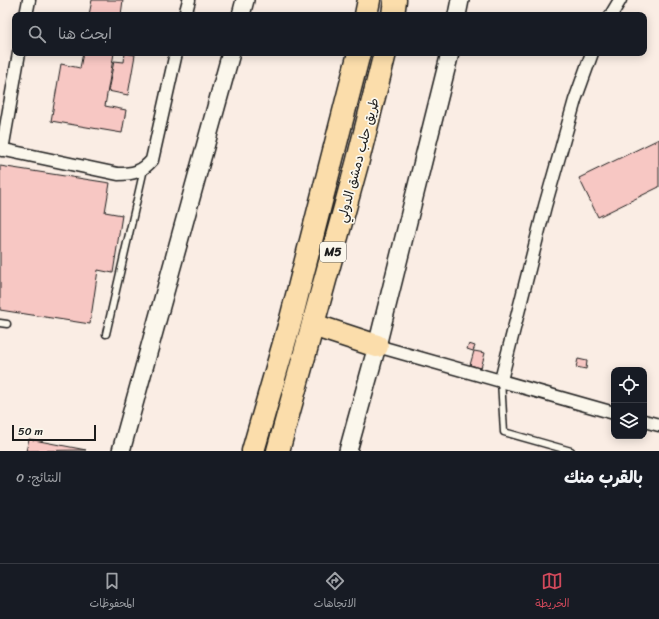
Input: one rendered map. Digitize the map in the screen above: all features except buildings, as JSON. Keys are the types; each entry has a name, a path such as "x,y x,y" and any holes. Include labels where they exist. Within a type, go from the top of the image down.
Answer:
{"highway":[{"path":"367,12 369,0"},
{"path":"394,12 396,0"},
{"name":"طريق حلب دمشق الدولي","path":"253,451 291,319 358,56"},
{"name":"طريق حلب دمشق الدولي","path":"278,451 358,164 384,56"},
{"path":"313,325 377,346"}],"main road":[{"path":"242,12 245,0"},
{"path":"458,12 460,0"},
{"path":"121,451 230,56"},
{"path":"348,451 377,346 449,56"}],"street":[{"path":"27,12 29,0"},
{"path":"186,12 189,0"},
{"path":"613,12 620,0"},
{"path":"18,56 1,149 118,174 132,174 144,169 152,160 175,56"},
{"path":"501,380 545,206 575,100 591,56"},
{"path":"377,346 611,412"},
{"path":"647,422 659,425"}],"lane":[{"path":"106,334 144,169"},
{"path":"0,323 7,324"},
{"path":"501,380 504,432 571,451"}]}
